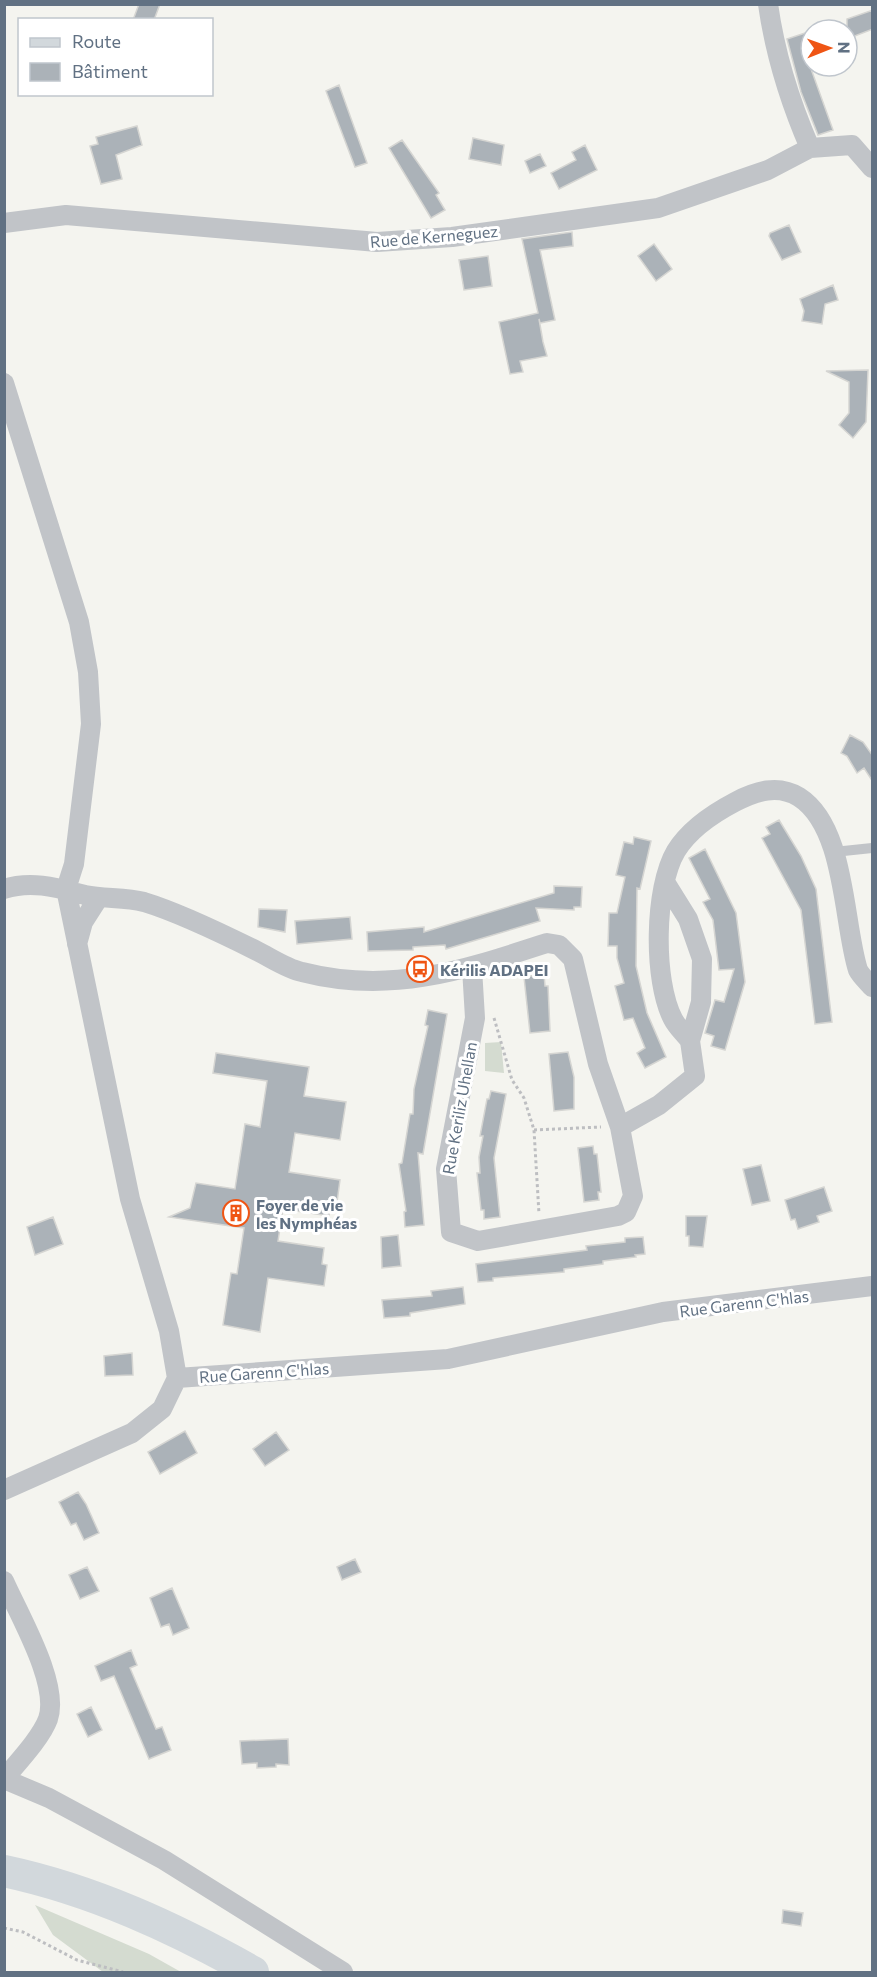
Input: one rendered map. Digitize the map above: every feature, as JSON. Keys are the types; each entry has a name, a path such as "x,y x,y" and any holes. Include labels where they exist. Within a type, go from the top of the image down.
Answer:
{"main road":[{"path":"4,1871 38,1878 116,1906 189,1936 253,1972"}],"street":[{"path":"768,4 773,40 798,120 810,148"},
{"name":"Rue de Kerneguez","path":"4,223 66,215 377,242 452,237 658,208 768,170 810,148 852,145 873,168"},
{"path":"4,383 79,622 88,672 91,724 74,864 66,889 18,884 4,889"},
{"path":"690,1041 673,1019 663,987 659,951 665,882 676,850 706,820 751,793 768,789 788,792 801,798 815,814 834,852 859,972 873,987"},
{"path":"620,1127 659,1106 695,1076 690,1041 701,1002 702,959 688,919 665,882"},
{"name":"Rue Keriliz Uhellan","path":"66,889 99,897 143,902 238,941 300,972 360,981 417,980 472,968 547,943 559,945 573,959 598,1064 620,1127 633,1196 626,1212 618,1216 478,1241 451,1232 446,1169 475,1018 472,968"},
{"name":"Rue Garenn C'hlas","path":"66,889 130,1199 169,1331 177,1378 448,1359 663,1312 873,1286"},
{"path":"77,944 83,922 99,897"},
{"path":"4,1490 132,1433 162,1409 177,1378"},
{"path":"4,1581 43,1670 50,1698 48,1719 4,1779 49,1798 164,1860 343,1972"}],"lane":[{"path":"834,852 873,848"}],"path":[{"path":"474,998 488,998 512,1080 524,1098 534,1130 541,1230"},
{"path":"534,1130 620,1127"},
{"path":"4,1928 23,1932 77,1960 123,1972"}],"shaded area":[{"path":"501,1042 504,1073 485,1071 485,1043"},
{"path":"35,1905 149,1954 181,1972 103,1972 53,1935"}],"building":[{"path":"139,4 160,4 155,18 134,18"},
{"path":"873,10 873,29 859,34 859,18 850,18"},
{"path":"799,35 799,78 814,78 833,130 818,135 801,92 787,39"},
{"path":"339,85 367,163 355,167 326,91"},
{"path":"137,126 142,145 116,155 122,179 101,184 90,146 98,144 96,137"},
{"path":"473,138 504,145 501,165 469,159"},
{"path":"402,140 439,193 436,195 445,210 431,218 389,148"},
{"path":"585,145 597,170 559,189 551,173 576,160 572,152"},
{"path":"540,154 546,166 530,173 525,161"},
{"path":"789,225 801,252 782,260 769,236 770,233"},
{"path":"572,232 573,246 540,250 555,320 540,323 539,319 547,356 520,361 523,372 510,374 499,322 538,313 522,239"},
{"path":"654,244 672,269 656,281 638,256"},
{"path":"488,256 492,286 464,290 459,260"},
{"path":"833,285 838,300 825,304 822,324 802,321 804,311 800,299"},
{"path":"868,370 866,422 853,438 839,425 849,413 849,382 826,371"},
{"path":"850,735 863,742 873,756 873,782 864,768 857,773 847,756 841,753"},
{"path":"779,820 801,856 816,889 832,1022 815,1024 801,910 762,838 770,834 766,827"},
{"path":"634,837 651,841 640,889 637,888 636,966 647,1013 666,1057 645,1068 637,1053 645,1048 633,1018 624,1020 615,986 624,983 617,958 617,946 608,946 609,913 617,913 625,877 616,875 624,842 633,844"},
{"path":"705,849 736,913 745,982 725,1050 711,1046 714,1036 705,1033 715,1000 724,1002 734,969 719,970 713,920 703,902 710,899 689,858"},
{"path":"554,886 582,887 581,907 574,907 574,910 536,908 540,921 446,949 445,945 413,947 413,950 368,951 367,932 424,927 424,932 554,893"},
{"path":"259,909 287,910 285,932 258,927"},
{"path":"350,917 352,939 297,944 295,921"},
{"path":"544,974 545,986 548,986 550,1031 530,1033 524,977"},
{"path":"428,1010 447,1014 423,1154 418,1153 424,1225 405,1227 404,1212 406,1211 399,1164 402,1163 410,1114 413,1114 414,1089 428,1026 425,1025"},
{"path":"568,1052 574,1077 574,1109 554,1111 549,1054"},
{"name":"Foyer de vie les Nymphéas","path":"216,1053 309,1067 304,1096 346,1102 340,1140 295,1133 289,1172 340,1180 337,1202 331,1201 329,1216 283,1209 278,1241 324,1248 322,1264 327,1265 324,1286 268,1278 260,1332 223,1325 231,1273 237,1274 244,1228 169,1217 190,1208 196,1183 235,1189 245,1124 260,1127 267,1081 213,1073"},
{"path":"491,1091 506,1094 494,1158 500,1217 484,1219 477,1173 480,1173 479,1157 483,1136 480,1136 487,1099"},
{"path":"593,1146 594,1154 597,1154 601,1192 598,1192 599,1200 584,1202 578,1148"},
{"path":"761,1165 770,1201 752,1205 743,1169"},
{"path":"824,1187 832,1211 817,1216 819,1222 798,1229 795,1219 791,1220 785,1200"},
{"path":"686,1216 707,1216 703,1247 689,1246 689,1236 686,1236"},
{"path":"53,1217 63,1244 35,1255 27,1227"},
{"path":"398,1235 401,1266 382,1268 381,1237"},
{"path":"643,1237 645,1254 635,1255 636,1257 564,1269 564,1272 493,1278 493,1281 478,1282 476,1264 587,1250 586,1246 625,1242 625,1238"},
{"path":"463,1287 465,1304 410,1313 410,1316 384,1318 382,1300 432,1296 431,1291"},
{"path":"132,1353 133,1375 105,1376 104,1356"},
{"path":"185,1431 197,1453 160,1474 148,1452"},
{"path":"276,1432 289,1450 265,1466 253,1449"},
{"path":"78,1492 99,1533 84,1540 76,1523 71,1525 59,1502"},
{"path":"355,1559 361,1572 342,1580 337,1567"},
{"path":"87,1567 99,1591 80,1599 69,1575"},
{"path":"172,1588 189,1628 173,1635 169,1624 161,1627 150,1598"},
{"path":"131,1650 137,1665 130,1668 156,1729 162,1727 171,1750 149,1759 114,1676 101,1681 95,1666"},
{"path":"91,1707 102,1730 88,1737 77,1714"},
{"path":"288,1739 289,1765 276,1764 276,1767 257,1768 257,1763 242,1764 240,1741"},
{"path":"783,1910 803,1913 801,1926 782,1923"}],"place":[{"name":"Kérilis ADAPEI","path":"420,969"},
{"name":"Foyer de vie les Nymphéas","path":"236,1213"}]}
